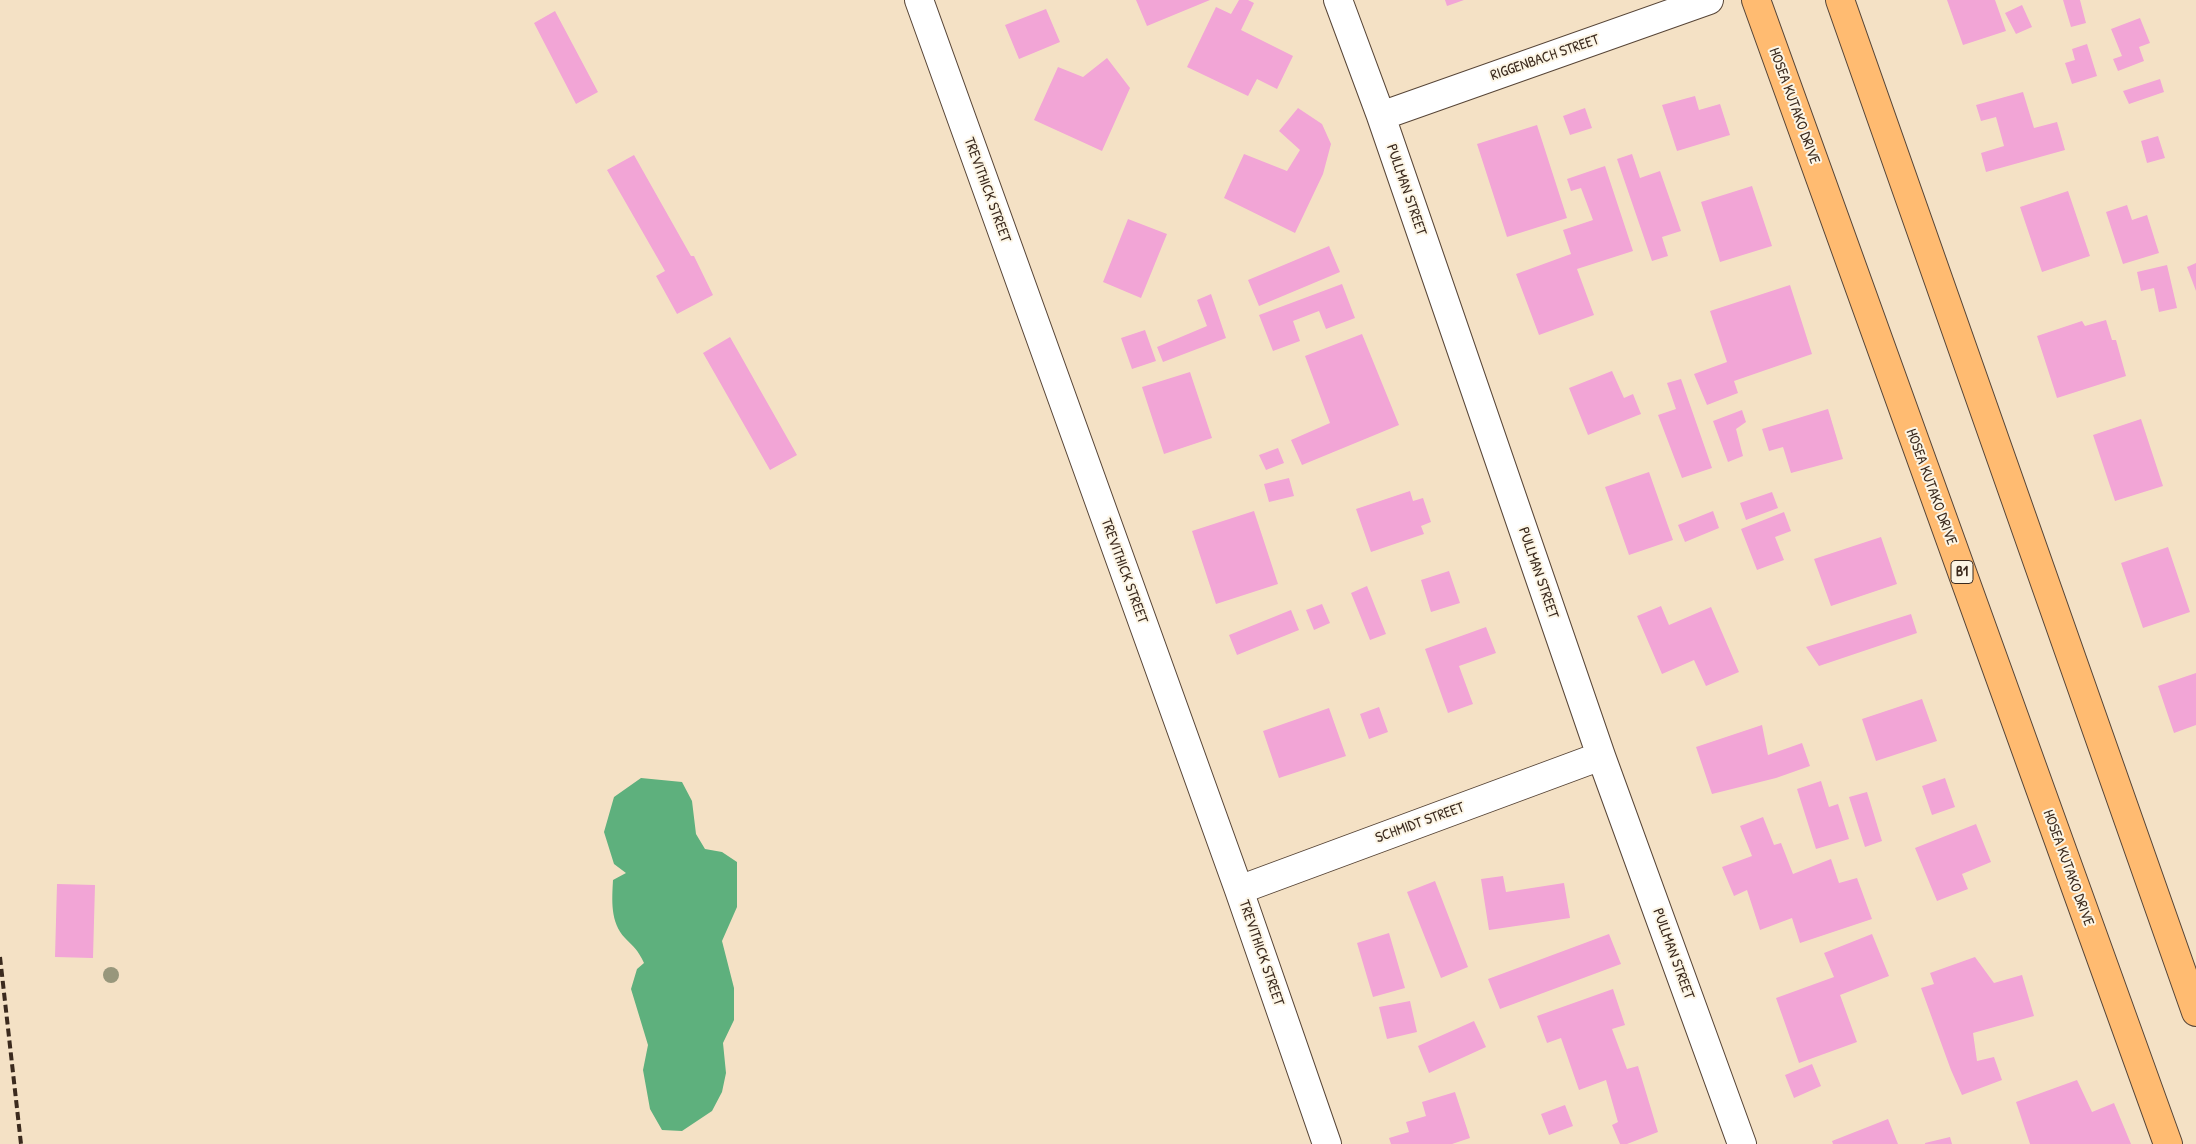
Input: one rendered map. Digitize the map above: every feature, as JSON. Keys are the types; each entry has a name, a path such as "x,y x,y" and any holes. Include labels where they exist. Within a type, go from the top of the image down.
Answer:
{"main road":[{"name":"HOSEA KUTAKO DRIVE","path":"1756,0 2168,1144"},
{"path":"1840,0 2196,1012"}],"street":[{"name":"TREVITHICK STREET","path":"919,0 1239,890 1326,1144"},
{"name":"PULLMAN STREET","path":"1338,0 1381,116 1602,756 1742,1144"},
{"name":"RIGGENBACH STREET","path":"1381,116 1709,0"},
{"name":"SCHMIDT STREET","path":"1239,890 1602,756"}],"green space":[{"path":"641,778 682,782 692,801 696,834 705,849 722,852 737,862 737,907 722,941 734,988 734,1020 723,1043 726,1073 722,1092 712,1111 682,1131 662,1130 650,1109 643,1070 648,1045 631,989 637,969 644,963 638,952 620,932 613,911 613,880 626,873 614,864 604,832 614,797"}],"building":[{"path":"1136,0 1210,0 1147,26"},
{"path":"1239,0 1248,0 1254,3 1241,30 1293,56 1277,89 1257,79 1248,96 1187,67 1216,7 1231,14"},
{"path":"1445,0 1464,0 1447,6"},
{"path":"1947,0 1995,0 2006,31 1963,45"},
{"path":"2063,0 2080,0 2086,23 2071,27"},
{"path":"2022,5 2032,27 2016,34 2005,13"},
{"path":"1046,9 1060,42 1019,59 1005,25"},
{"path":"555,11 598,92 576,104 534,23"},
{"path":"2140,18 2150,43 2139,47 2144,61 2118,71 2113,59 2122,56 2111,29"},
{"path":"2087,44 2097,76 2072,84 2065,63 2075,60 2072,49"},
{"path":"1107,58 1130,88 1102,151 1034,120 1058,67 1083,77"},
{"path":"2160,79 2164,92 2129,104 2123,91"},
{"path":"2023,92 2034,128 2057,122 2065,150 1986,172 1981,153 2004,146 1996,117 1981,121 1976,105"},
{"path":"1695,96 1699,110 1720,104 1730,135 1677,151 1662,105"},
{"path":"1298,108 1322,124 1331,144 1323,174 1295,233 1224,198 1244,154 1287,171 1300,150 1279,131"},
{"path":"1585,108 1592,128 1570,135 1563,116"},
{"path":"1537,125 1567,218 1507,237 1477,144"},
{"path":"2158,136 2165,158 2147,163 2141,141"},
{"path":"1632,154 1640,178 1660,171 1681,231 1662,237 1668,256 1652,261 1617,159"},
{"path":"634,155 691,256 694,256 713,295 677,314 656,276 665,271 607,170"},
{"path":"1605,166 1633,251 1577,269 1594,315 1539,335 1516,274 1571,254 1563,230 1593,220 1581,188 1571,191 1567,179"},
{"path":"1752,186 1772,246 1720,262 1701,202"},
{"path":"2068,191 2090,256 2042,272 2020,207"},
{"path":"2127,205 2132,220 2147,215 2159,253 2123,264 2106,212"},
{"path":"1128,219 1167,234 1141,298 1103,282"},
{"path":"1329,246 1340,272 1259,306 1248,280"},
{"path":"2196,263 2196,291 2187,267"},
{"path":"2167,265 2177,308 2159,312 2154,288 2141,291 2137,272"},
{"path":"1342,284 1355,318 1326,329 1319,311 1293,321 1300,341 1273,351 1259,315"},
{"path":"1790,285 1812,354 1734,381 1738,393 1707,405 1694,374 1727,362 1710,311"},
{"path":"1211,294 1226,338 1163,362 1157,347 1207,326 1197,300"},
{"path":"2106,320 2112,340 2116,340 2126,376 2057,398 2037,336 2082,321 2085,326"},
{"path":"1145,330 1156,361 1132,369 1121,338"},
{"path":"1362,334 1399,425 1302,465 1291,440 1330,423 1305,356"},
{"path":"730,337 797,455 770,470 703,353"},
{"path":"1612,371 1624,398 1633,394 1641,414 1588,435 1569,388"},
{"path":"1190,372 1212,438 1164,454 1142,387"},
{"path":"1681,379 1712,468 1682,478 1658,415 1676,409 1667,383"},
{"path":"1828,409 1843,459 1791,473 1783,447 1769,451 1762,429"},
{"path":"1742,410 1746,422 1736,429 1743,456 1728,462 1713,421"},
{"path":"2141,419 2163,486 2115,501 2093,435"},
{"path":"1278,448 1284,463 1266,470 1259,455"},
{"path":"1649,472 1673,540 1629,555 1605,487"},
{"path":"1289,478 1294,496 1269,502 1264,484"},
{"path":"1410,491 1413,501 1423,498 1431,522 1421,526 1424,534 1371,552 1356,509"},
{"path":"1772,492 1778,508 1746,520 1740,503"},
{"path":"1254,511 1278,584 1216,604 1192,531"},
{"path":"1713,511 1719,528 1685,542 1678,525"},
{"path":"1784,512 1791,531 1775,537 1784,560 1757,570 1741,529"},
{"path":"1881,537 1897,584 1831,606 1814,559"},
{"path":"2168,547 2190,612 2143,628 2121,563"},
{"path":"1449,571 1460,603 1431,612 1421,580"},
{"path":"1367,586 1386,634 1370,640 1351,593"},
{"path":"1322,604 1330,623 1314,630 1306,610"},
{"path":"1661,606 1669,625 1711,607 1739,672 1706,686 1694,660 1662,674 1637,616"},
{"path":"1291,610 1299,630 1237,655 1229,635"},
{"path":"1911,614 1917,633 1819,666 1806,647"},
{"path":"1486,627 1496,653 1459,666 1473,704 1448,713 1425,649"},
{"path":"2196,673 2196,725 2174,733 2158,686"},
{"path":"1922,699 1937,741 1876,761 1862,719"},
{"path":"1379,707 1388,732 1369,739 1360,714"},
{"path":"1329,708 1346,756 1279,778 1263,731"},
{"path":"1762,725 1768,755 1802,743 1810,766 1776,778 1712,794 1696,747"},
{"path":"1945,778 1955,807 1932,815 1922,786"},
{"path":"1821,781 1829,807 1838,804 1849,839 1816,849 1797,789"},
{"path":"1867,792 1882,841 1865,847 1849,797"},
{"path":"1763,817 1774,845 1781,843 1793,874 1831,859 1839,883 1857,878 1872,919 1800,943 1792,918 1760,930 1747,890 1734,896 1722,867 1752,856 1740,826"},
{"path":"1976,824 1991,862 1962,874 1968,889 1937,901 1915,848"},
{"path":"1503,876 1506,892 1564,883 1570,918 1489,930 1481,879"},
{"path":"1435,881 1468,967 1441,978 1407,892"},
{"path":"57,884 95,885 93,958 55,957"},
{"path":"1389,933 1405,988 1373,997 1357,943"},
{"path":"1609,934 1621,964 1500,1009 1488,979"},
{"path":"1872,934 1889,976 1840,995 1857,1042 1799,1063 1776,998 1834,977 1824,953"},
{"path":"1975,957 1994,983 2022,975 2034,1016 1973,1033 1977,1061 1994,1057 2002,1080 1962,1095 1921,988 1934,984 1930,973"},
{"path":"1613,989 1625,1025 1612,1029 1627,1069 1638,1066 1658,1132 1627,1144 1620,1144 1612,1125 1618,1122 1606,1080 1579,1090 1561,1038 1547,1043 1537,1016"},
{"path":"1410,1001 1417,1032 1387,1039 1379,1007"},
{"path":"1474,1021 1486,1047 1429,1073 1418,1046"},
{"path":"1812,1064 1821,1086 1794,1098 1785,1075"},
{"path":"2077,1080 2092,1112 2114,1103 2131,1144 2030,1144 2016,1102"},
{"path":"1455,1092 1470,1138 1452,1144 1391,1144 1389,1138 1409,1132 1406,1122 1426,1116 1422,1102"},
{"path":"1565,1105 1573,1126 1549,1135 1541,1114"},
{"path":"1888,1119 1898,1144 1833,1144 1832,1141"},
{"path":"1950,1137 1952,1144 1925,1144 1925,1143"}],"railway":[{"path":"0,957 21,1144"}]}
